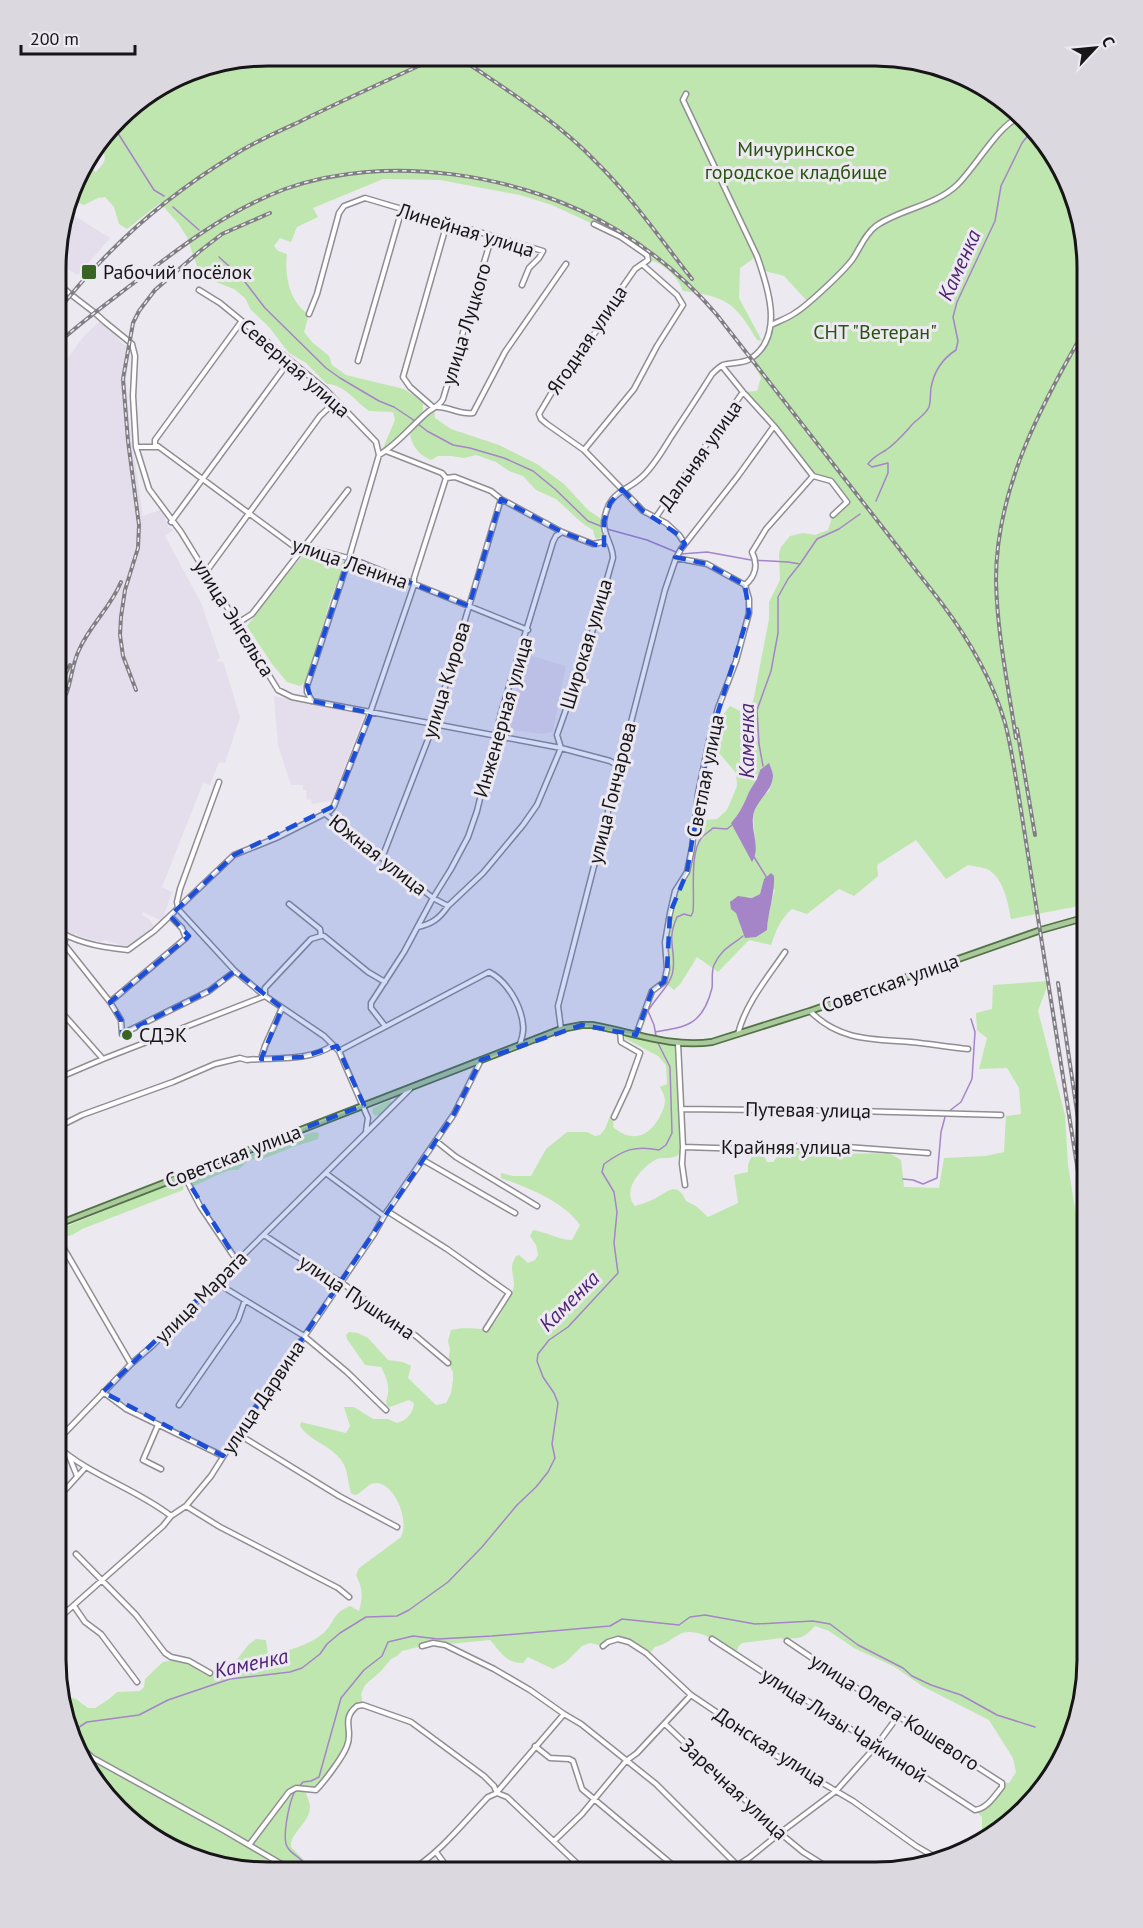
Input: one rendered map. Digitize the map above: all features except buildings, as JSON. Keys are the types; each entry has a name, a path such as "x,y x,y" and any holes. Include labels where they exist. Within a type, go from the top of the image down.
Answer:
{"main road":[{"name":"Советская улица","path":"66,1221 561,1029 582,1025 620,1030 678,1043 697,1044 738,1034 810,1011 1041,930 1077,920"}],"street":[{"path":"446,478 455,477 491,491 501,500 562,532 593,544 608,541 604,532 604,521 610,503 617,493 639,479 652,466 712,374 722,366 751,359 764,348 771,325 770,302 763,274 757,256 683,100 686,94"},
{"path":"771,325 795,313 832,280 852,259 860,244 874,227 955,188 1012,120"},
{"name":"Линейная улица","path":"309,315 339,213 344,206 365,198 543,251 529,268 522,285"},
{"path":"358,361 402,209"},
{"path":"434,408 406,382 404,372 447,223"},
{"path":"594,224 621,237 647,255 648,260 642,265 683,304 634,389 584,450 644,511 674,530 685,544"},
{"name":"улица Луцкого","path":"434,408 441,404 443,399 492,236"},
{"path":"312,701 307,692 307,686 349,558 379,454 386,451 434,408 443,407 464,414 473,413 505,352 566,264"},
{"name":"Ягодная улица","path":"584,450 541,419 539,414 555,387 588,343 612,302 635,269 642,265"},
{"name":"улица Энгельса","path":"66,290 132,344 135,356 133,396 136,447 149,489 171,522 181,532 278,690 292,697 561,748"},
{"name":"Северная улица","path":"199,290 210,295 325,389 376,442 379,454"},
{"path":"159,447 155,444 155,440 241,322"},
{"path":"171,522 290,360"},
{"path":"722,366 774,426 813,476 831,481 847,502 833,515"},
{"name":"Дальняя улица","path":"656,517 743,392"},
{"path":"206,572 320,416 336,401"},
{"name":"улица Гончарова","path":"561,1029 558,1006 664,590 681,549 774,426"},
{"path":"136,447 159,447"},
{"name":"улица Ленина","path":"159,447 301,550 315,549 349,558 528,630"},
{"path":"386,451 442,473 446,478"},
{"path":"677,556 707,564 745,585 750,581 755,570 756,561 752,552 755,546 813,476"},
{"path":"66,936 114,949 128,950 154,931 234,855 330,811 334,806 370,712 414,585 414,578 446,478"},
{"path":"238,623 252,614 348,490"},
{"name":"улица Кирова","path":"382,858 434,724 501,500"},
{"name":"Инженерная улица","path":"433,898 468,837 477,811 501,713 553,542 562,532"},
{"name":"Широкая улица","path":"417,928 428,926 435,921 483,873 537,805 555,767 561,748 557,735 587,650 613,558 608,541"},
{"name":"Светлая улица","path":"636,1035 652,991 664,982 667,969 665,942 670,913 675,891 687,872 698,794 709,741 718,708 736,661 749,613 749,599 745,585"},
{"path":"561,748 610,761 615,764 618,772"},
{"path":"219,782 180,889 178,909 235,971 265,996 324,1036 339,1051 364,1105 368,1118 366,1132"},
{"name":"Южная улица","path":"324,813 433,898"},
{"path":"385,1026 371,1008 371,1003 404,952 433,898 448,906"},
{"path":"289,904 320,929 321,936"},
{"path":"110,1002 186,938 182,928 170,916"},
{"path":"265,996 265,988 311,939 321,936 324,936 368,972 385,982"},
{"path":"66,947 110,1002 121,1020 122,1034 209,991 235,971"},
{"path":"738,1034 750,1004 785,952"},
{"path":"339,1051 489,972 497,976 514,997 524,1026 520,1044"},
{"path":"66,1075 265,996"},
{"path":"261,1059 282,1008"},
{"path":"810,1011 822,1023 851,1035 874,1040 968,1049"},
{"path":"66,1017 103,1059"},
{"path":"614,1117 640,1053 621,1042 620,1030"},
{"path":"678,1043 682,1164 685,1185"},
{"path":"66,1123 215,1064 240,1058 247,1060 302,1056 327,1050 333,1046"},
{"name":"улица Дарвина","path":"66,1613 163,1526 171,1516 186,1506 212,1476 223,1456 454,1114 481,1060"},
{"name":"Советская улица","path":"347,1153 411,1088"},
{"name":"Путевая улица","path":"681,1109 1001,1115"},
{"path":"436,1141 456,1157 537,1206"},
{"name":"Крайняя улица","path":"683,1147 748,1149 819,1145 928,1153"},
{"name":"улица Марата","path":"66,1433 131,1364 347,1153"},
{"path":"423,1160 515,1213"},
{"path":"327,1174 384,1216"},
{"path":"184,1175 200,1206 237,1260"},
{"path":"387,1211 447,1249 509,1293 486,1329"},
{"name":"улица Пушкина","path":"264,1234 341,1282 416,1336 448,1363"},
{"path":"66,1252 131,1364"},
{"path":"218,1281 225,1288 304,1336 347,1372 386,1410"},
{"path":"179,1405 238,1320 244,1300"},
{"path":"103,1392 126,1409 223,1456"},
{"path":"158,1425 143,1460 161,1469"},
{"path":"238,1434 339,1496 397,1527"},
{"path":"66,1453 85,1468 157,1504 171,1516"},
{"path":"69,1456 77,1476"},
{"path":"66,1489 85,1468"},
{"path":"186,1506 220,1527 338,1588 349,1597"},
{"path":"76,1554 146,1626 165,1653 171,1657 189,1661 210,1673"},
{"path":"74,1606 85,1622 101,1634 136,1682"},
{"name":"Донская улица","path":"603,1646 618,1639 629,1642 646,1653 691,1695 734,1724 763,1748 836,1791 930,1854"},
{"name":"улица Лизы Чайкиной","path":"712,1639 975,1810"},
{"name":"улица Олега Кошевого","path":"787,1641 898,1716 1002,1782 1002,1787 985,1806 980,1810 975,1810"},
{"path":"422,1646 433,1643 445,1645 484,1664 530,1690 581,1724 656,1784 734,1862"},
{"path":"554,1841 582,1814 626,1761 637,1753 691,1695"},
{"path":"249,1845 289,1792 296,1788 315,1790 322,1784 348,1745 347,1721 352,1710 363,1705 411,1722 484,1776 494,1786 497,1793 507,1797 576,1862"},
{"path":"422,1862 436,1852 488,1797 497,1793 564,1714"},
{"path":"742,1862 836,1791 876,1746 898,1716"},
{"name":"Заречная улица","path":"664,1724 780,1833 820,1862"},
{"path":"535,1746 550,1758 573,1761 582,1789 669,1862"},
{"path":"90,1755 278,1862"},
{"path":"436,1852 443,1862"}],"highlighted area":[{"path":"622,489 643,511 679,535 685,544 675,557 707,564 745,585 749,613 709,741 687,872 670,913 667,969 664,982 652,991 636,1035 582,1025 481,1060 454,1114 223,1456 103,1392 237,1261 184,1175 364,1105 337,1046 302,1057 261,1059 282,1008 235,971 209,991 122,1034 121,1020 110,1002 189,936 170,916 234,855 334,806 371,713 312,701 307,686 349,558 469,606 501,499 562,532 604,548 604,521 610,503"}],"shaded area":[{"path":"73,215 110,238 78,275 66,269"},
{"path":"100,321 112,330 122,344 130,347 126,379 130,429 143,516 160,510 168,527 173,530 165,536 201,603 220,658 217,660 223,661 240,717 225,763 219,762 210,785 203,783 162,887 172,892 162,921 143,912 142,915 154,926 128,947 105,940 101,942 77,936 76,933 73,936 66,931 66,362 83,337"},
{"path":"529,655 566,666 553,732 542,734 505,729 511,698 514,699"},
{"path":"274,696 364,715 332,801 312,804 311,799 307,800 303,785 291,785 278,745"},
{"path":"769,763 773,774 772,782 754,811 756,851 752,862 731,823 742,808 760,770"},
{"path":"771,873 774,876 774,883 767,930 756,937 745,938 730,902 738,896 752,898 760,894 764,879"}],"green space":[{"path":"255,66 875,66 927,73 952,81 998,108 1018,125 1050,167 1062,191 1075,242 1077,268 1077,906 1011,919 1004,891 993,873 987,869 968,865 946,879 916,840 877,865 878,876 854,896 839,889 807,914 792,909 781,921 771,945 749,940 718,972 697,957 674,990 664,982 667,969 665,942 675,891 690,869 703,820 717,819 727,810 737,786 736,773 714,747 721,717 730,706 748,715 754,697 769,619 769,602 780,580 781,547 790,536 803,533 815,535 828,530 833,515 847,502 831,481 813,476 743,392 757,391 761,378 751,359 764,348 771,325 795,313 808,302 784,276 765,271 757,256 740,268 739,298 762,341 757,340 742,317 728,304 709,296 683,291 669,271 654,261 648,260 647,255 621,237 552,205 520,195 440,180 383,179 313,208 318,217 297,227 291,242 280,238 274,246 278,251 287,254 286,271 290,288 297,303 309,314 304,332 329,356 332,365 346,375 404,389 423,402 423,410 419,418 434,408 435,418 451,429 499,445 537,464 564,484 588,510 604,521 604,532 599,539 595,538 593,530 556,499 536,490 523,476 509,471 496,462 476,455 464,458 438,456 431,460 415,448 409,429 386,451 383,448 395,420 393,412 369,411 345,390 327,384 306,363 289,353 269,327 251,310 245,298 234,289 208,279 198,269 187,237 160,203 127,229 119,224 114,207 105,197 84,205 77,202 92,169 96,172 105,157 103,152 125,125 167,93 191,81 216,73","holes":["760,770 773,776 769,791 761,797 755,807 753,817 756,850 741,841 732,822 742,808","764,879 775,890 768,911 767,930 742,928 736,913 748,896 752,898 760,894"]},
{"path":"317,552 345,562 331,598 306,682 300,686 287,682 247,626 304,555"},
{"path":"1049,981 1038,1011 1065,1115 1068,1165 1077,1221 1077,1673 1073,1699 1062,1737 1050,1761 1018,1803 983,1831 982,1817 975,1810 980,1810 1002,1787 1002,1783 1009,1783 1016,1772 1013,1758 989,1720 922,1686 895,1667 854,1648 829,1631 815,1626 805,1635 787,1641 781,1638 742,1643 736,1654 710,1638 695,1632 680,1634 655,1647 648,1655 629,1642 618,1639 603,1646 590,1643 582,1646 566,1662 553,1669 528,1657 523,1663 512,1661 504,1656 490,1640 449,1644 436,1640 427,1641 422,1646 402,1651 365,1685 361,1694 363,1705 357,1706 349,1716 348,1745 322,1784 316,1790 308,1786 305,1788 310,1805 309,1813 294,1837 291,1847 306,1862 242,1860 191,1847 167,1835 125,1803 93,1761 81,1737 70,1697 88,1708 95,1708 117,1692 140,1691 144,1687 145,1679 163,1662 174,1660 188,1663 208,1676 220,1675 233,1665 248,1645 256,1639 266,1640 268,1655 289,1650 321,1635 344,1609 350,1606 359,1611 362,1593 356,1575 359,1568 400,1538 404,1523 402,1514 395,1496 383,1485 373,1483 358,1494 351,1493 344,1464 331,1450 304,1431 300,1426 301,1422 346,1433 350,1426 344,1407 354,1407 373,1419 388,1419 397,1423 411,1413 414,1403 409,1400 387,1406 387,1379 381,1367 365,1365 347,1339 346,1335 349,1332 368,1338 388,1360 403,1362 411,1366 408,1378 436,1405 446,1403 451,1393 453,1380 453,1372 448,1363 450,1349 448,1341 451,1330 483,1329 494,1324 513,1289 512,1267 516,1256 519,1255 528,1263 535,1260 538,1255 536,1245 530,1236 533,1230 572,1240 580,1225 555,1202 501,1178 501,1173 531,1176 546,1149 567,1132 587,1132 595,1136 600,1135 610,1116 614,1117 613,1127 620,1132 634,1136 641,1135 652,1128 662,1112 665,1100 660,1087 667,1084 666,1065 658,1056 626,1039 620,1030 678,1043 683,1147 676,1156 658,1159 644,1168 631,1187 631,1200 635,1206 675,1189 683,1195 686,1201 696,1206 708,1217 738,1203 734,1175 748,1172 749,1161 756,1153 763,1154 767,1162 773,1162 777,1157 791,1158 795,1150 819,1150 832,1154 889,1153 901,1160 904,1187 939,1188 944,1158 985,1156 1004,1152 1006,1116 1021,1114 1019,1088 1007,1068 979,1069 987,1038 977,1030 976,1013 992,1009 993,985"},
{"path":"390,1100 392,1103 382,1113 375,1116 372,1112 373,1108"},
{"path":"313,1132 319,1133 318,1139 260,1160 248,1161 238,1170 222,1173 193,1186 190,1181 190,1177"},
{"path":"180,1180 184,1184 183,1190 82,1229 72,1235 66,1236 66,1227"}],"waterway":[{"path":"118,133 154,190 164,196"},
{"name":"Каменка","path":"876,501 888,473 888,463 872,467 868,464 896,442 929,407 934,376 943,361 956,350 958,341 953,317 957,302 995,221 1001,186 1027,136"},
{"path":"173,207 199,230"},
{"path":"219,257 242,278 265,308 326,368 340,378 379,401 394,407 427,431 453,445 504,458 533,471 588,521 603,527"},
{"name":"Каменка","path":"763,766 757,710 771,671 778,633 778,597 817,539 839,529 860,514"},
{"path":"607,529 647,540 676,552"},
{"path":"681,554 707,552 751,560 800,564"},
{"name":"Каменка","path":"78,1728 87,1722 139,1715 168,1700 230,1679 290,1672 302,1668 320,1654 327,1644 340,1633 366,1617 397,1616 409,1610 448,1582 548,1472 555,1458 552,1444 558,1403 543,1377 537,1361 538,1354 549,1340 568,1327 618,1273 614,1243 617,1212 614,1192 602,1172 604,1164 630,1150 643,1148 659,1150 666,1145 672,1133 670,1067 657,1041 648,1011 672,975 674,962 672,933 677,917 684,914 691,916 693,912 694,862 698,844 702,837 713,828 727,829 732,825"},
{"path":"754,857 767,878"},
{"path":"655,1032 677,1028 692,1022 699,1016 712,988 713,968 717,960 727,948 743,936"},
{"path":"903,1179 923,1184 937,1178 941,1132 945,1117 961,1102 972,1079 975,1032 971,1019"},
{"path":"303,1862 290,1851 285,1838 286,1822 294,1793 303,1782 319,1777 341,1698 364,1670 382,1656 388,1642 413,1636 438,1639 492,1636 610,1626 622,1619 679,1625 690,1617 705,1615 755,1624 813,1621 830,1624 858,1645 903,1668 912,1676 961,1695 997,1715 1035,1727"}],"railway":[{"path":"66,301 138,225 209,171 266,137 418,66"},
{"path":"472,66 530,106 581,147 622,190 692,279"},
{"path":"66,336 168,257 243,208 285,189 325,178 367,172 411,171 455,175 498,183 541,195 581,211 617,230 645,248 671,269 717,315 940,601 960,629 986,674 1000,706 1012,757 1077,1166"},
{"path":"136,690 123,656 120,635 125,590 138,548 139,525 123,379 133,323 155,290 200,251 222,234 270,213"},
{"path":"1016,738 998,620 996,580 998,546 1004,512 1025,447 1038,416 1077,344"},
{"path":"66,695 79,650 112,600 121,582"},
{"path":"66,672 70,665"},
{"path":"1017,729 1035,835"},
{"path":"1058,983 1077,1112"}],"place":[{"name":"Рабочий посёлок","path":"89,272"},
{"name":"СДЭК","path":"127,1035"}],"park label":[{"name":"Мичуринское городское кладбище","path":"796,160"},
{"name":"СНТ \"Ветеран\"","path":"875,332"}]}
